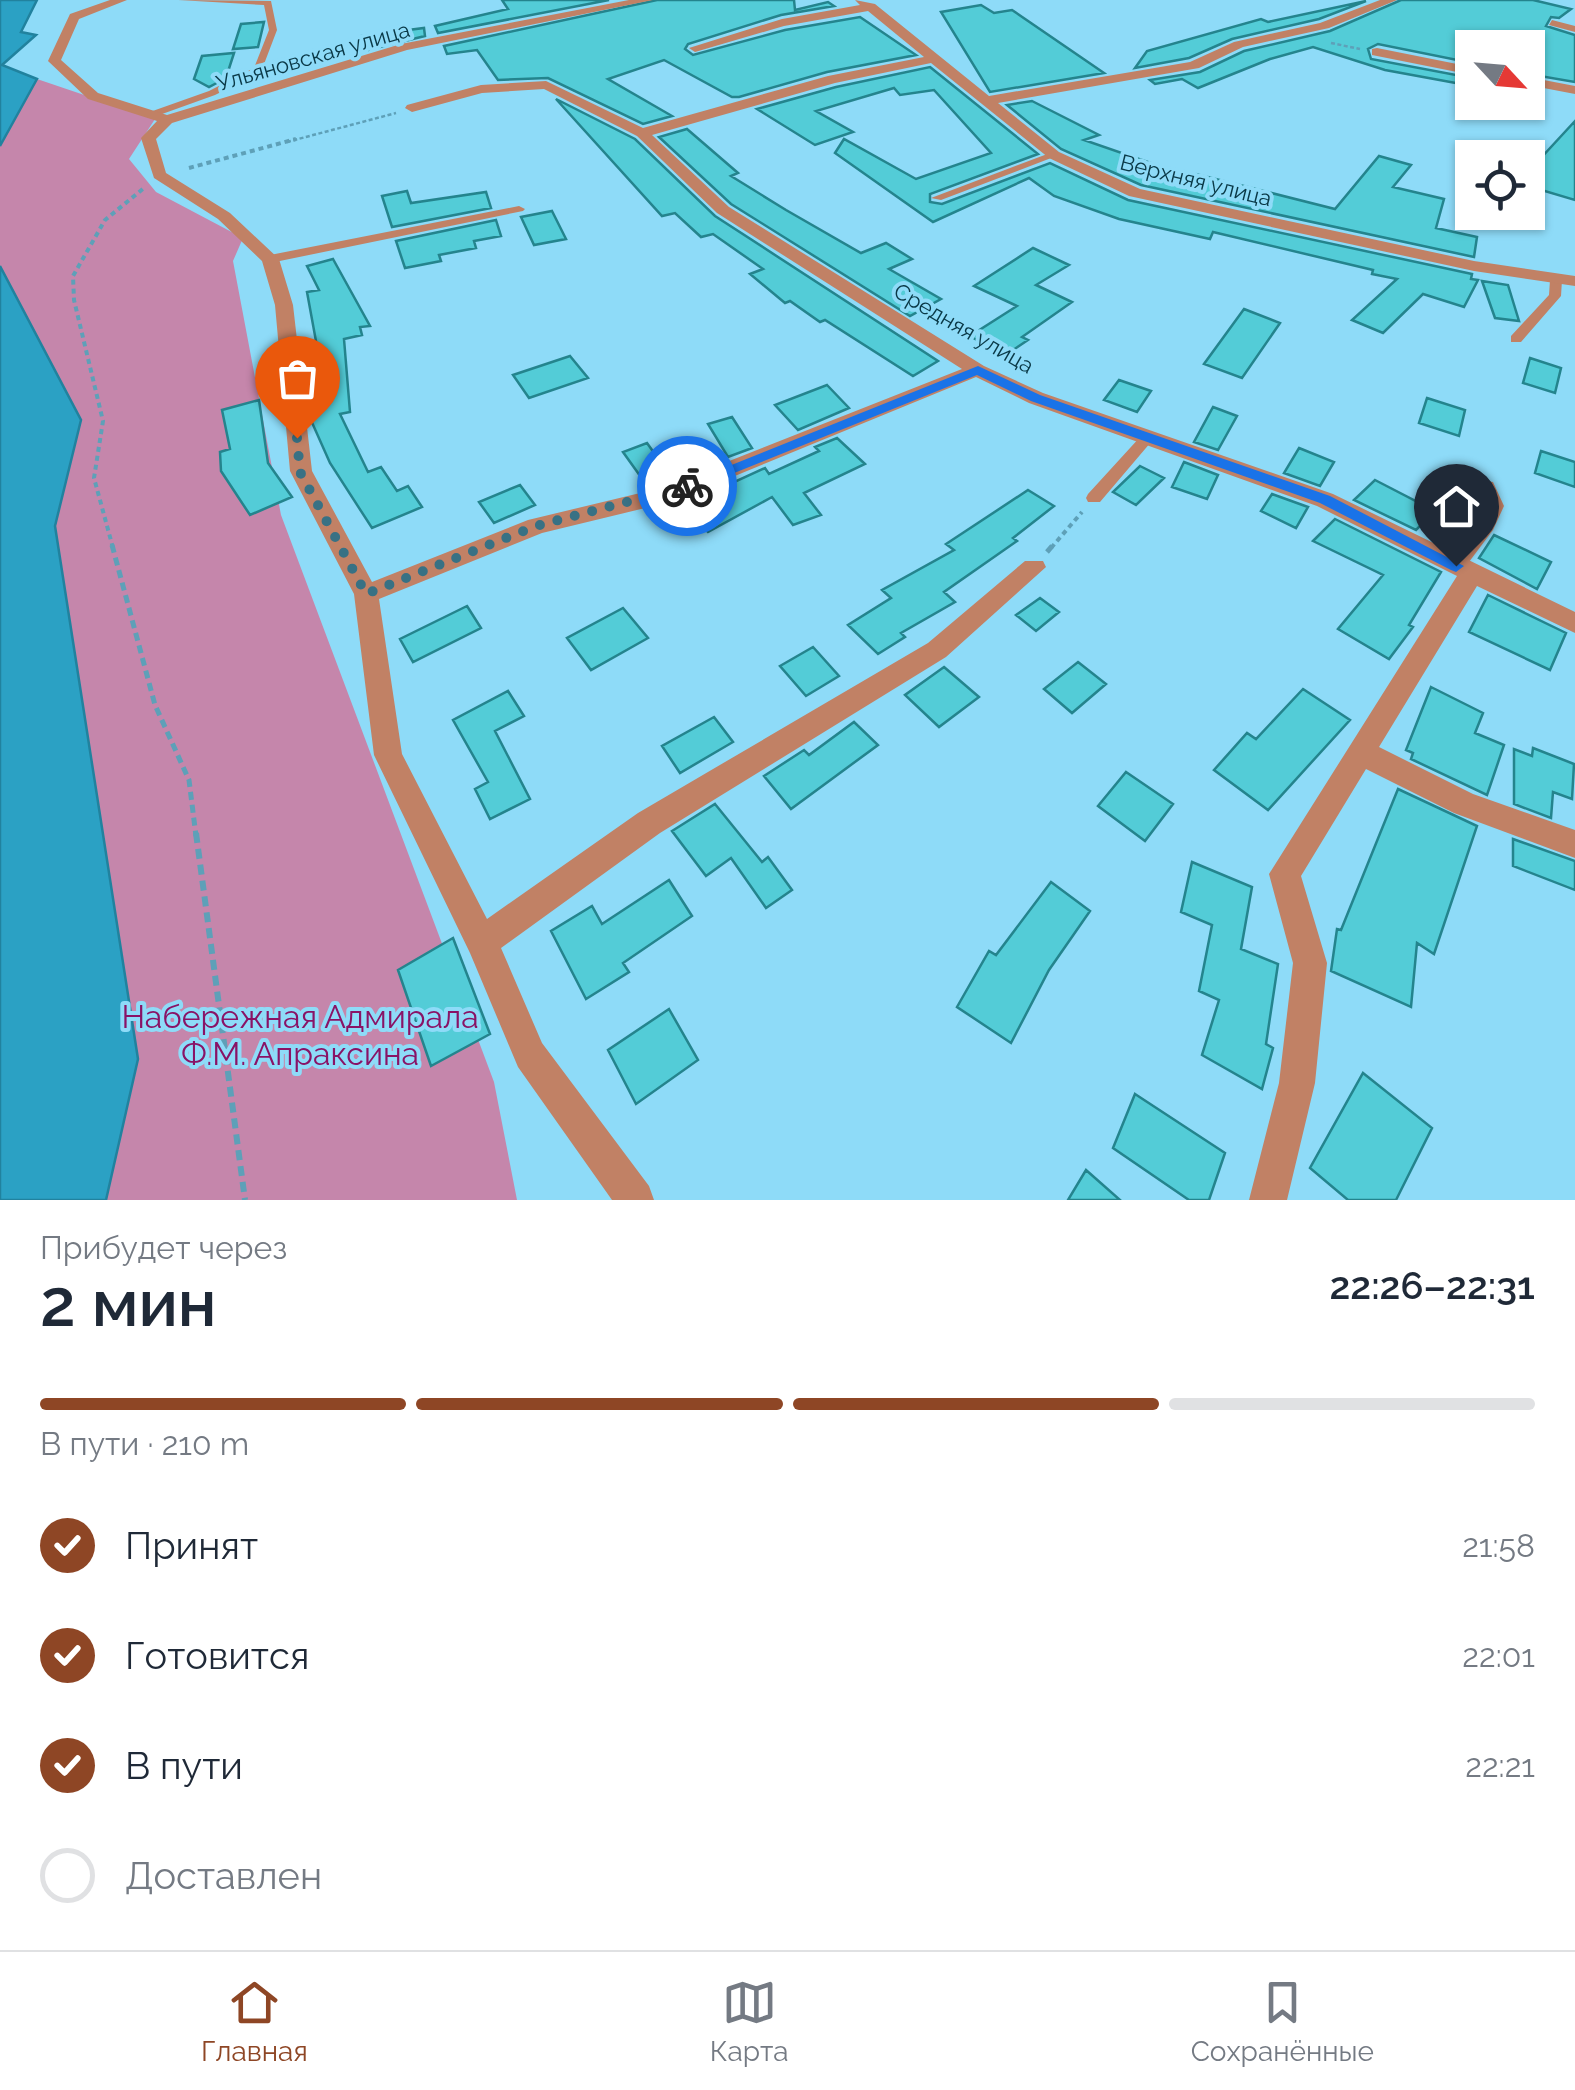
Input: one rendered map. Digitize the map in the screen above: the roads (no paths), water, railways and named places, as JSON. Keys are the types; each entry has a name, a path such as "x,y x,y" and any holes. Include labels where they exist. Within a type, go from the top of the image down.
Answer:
{"street":[{"path":"121,0 74,17 54,61 93,96 159,117 148,138 159,176 224,216 270,260 284,306 300,472 366,594 388,755 482,942 530,1055 636,1200"},
{"name":"Ульяновская улица","path":"159,117 405,47 647,0"},
{"path":"985,101 1194,65 1220,48 1256,37 1318,28 1390,0"},
{"path":"696,48 867,2"},
{"name":"Верхняя улица","path":"867,2 1054,155 1135,193 1474,266 1575,281"},
{"path":"1377,52 1455,68"},
{"path":"642,133 833,79 932,59"},
{"path":"1545,84 1575,90"},
{"name":"Средняя улица","path":"412,108 481,90 546,85 642,133 722,210 978,370 1036,398 1325,500 1575,623"},
{"path":"366,594 536,526 666,495 978,370"},
{"path":"482,942 649,823 937,650 1034,567"},
{"path":"1268,1200 1297,1083 1310,963 1285,874 1363,753 1464,570"},
{"path":"1363,753 1464,804 1575,844"}],"lane":[{"path":"159,117 258,70 273,30 268,4 182,0"},
{"path":"1552,23 1575,29"},
{"path":"937,198 1054,155"},
{"path":"270,260 519,209"},
{"path":"1516,339 1555,296 1556,280"},
{"path":"1094,498 1146,439"},
{"path":"1464,570 1496,506 1487,486"}],"water":[{"path":"0,0 37,0 21,32 36,35 2,65 37,79 0,146"},
{"path":"0,266 81,420 55,526 138,1059 106,1200 0,1200"}],"park label":[{"name":"Набережная Адмирала Ф.М. Апраксина","path":"300,1036"}]}
